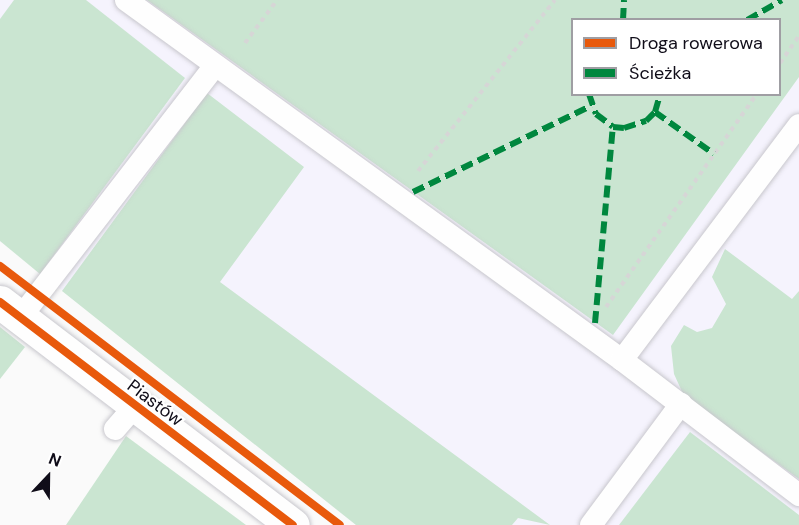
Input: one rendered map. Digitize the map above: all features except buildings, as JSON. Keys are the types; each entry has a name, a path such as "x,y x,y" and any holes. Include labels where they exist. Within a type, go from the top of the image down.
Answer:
{"street":[{"name":"Piastów","path":"10,310 124,418 294,525"}],"lane":[{"path":"126,0 622,360 799,495"},
{"path":"10,310 219,69"},
{"path":"622,360 799,124"},
{"path":"591,525 681,404"}],"path":[{"path":"219,69 277,0"},
{"path":"397,198 555,0"},
{"path":"781,62 799,36"},
{"path":"602,314 756,96"}],"shaded area":[{"path":"0,0 799,0 799,525 356,525 0,241"}],"green space":[{"path":"14,0 86,0 185,78 40,274 0,241 0,19"},
{"path":"147,0 799,0 799,77 613,335"},
{"path":"207,93 304,167 220,282 550,525 518,518 512,525 356,525 62,291"},
{"path":"725,249 792,299 799,291 799,479 684,396 674,374 671,346 684,325 697,332 712,328 726,304 712,277"},
{"path":"0,327 25,347 0,379"},
{"path":"690,432 799,515 799,525 619,525"},
{"path":"126,436 246,525 66,525"}],"marked path":[{"path":"623,18 624,0"},
{"path":"750,18 782,0"},
{"path":"590,96 596,114 613,127 624,128 646,121 655,112 659,96"},
{"path":"413,192 591,106"},
{"path":"655,112 714,154"},
{"path":"595,323 613,127"}],"cycle path":[{"path":"0,266 340,525"},
{"path":"0,302 293,525"}]}
